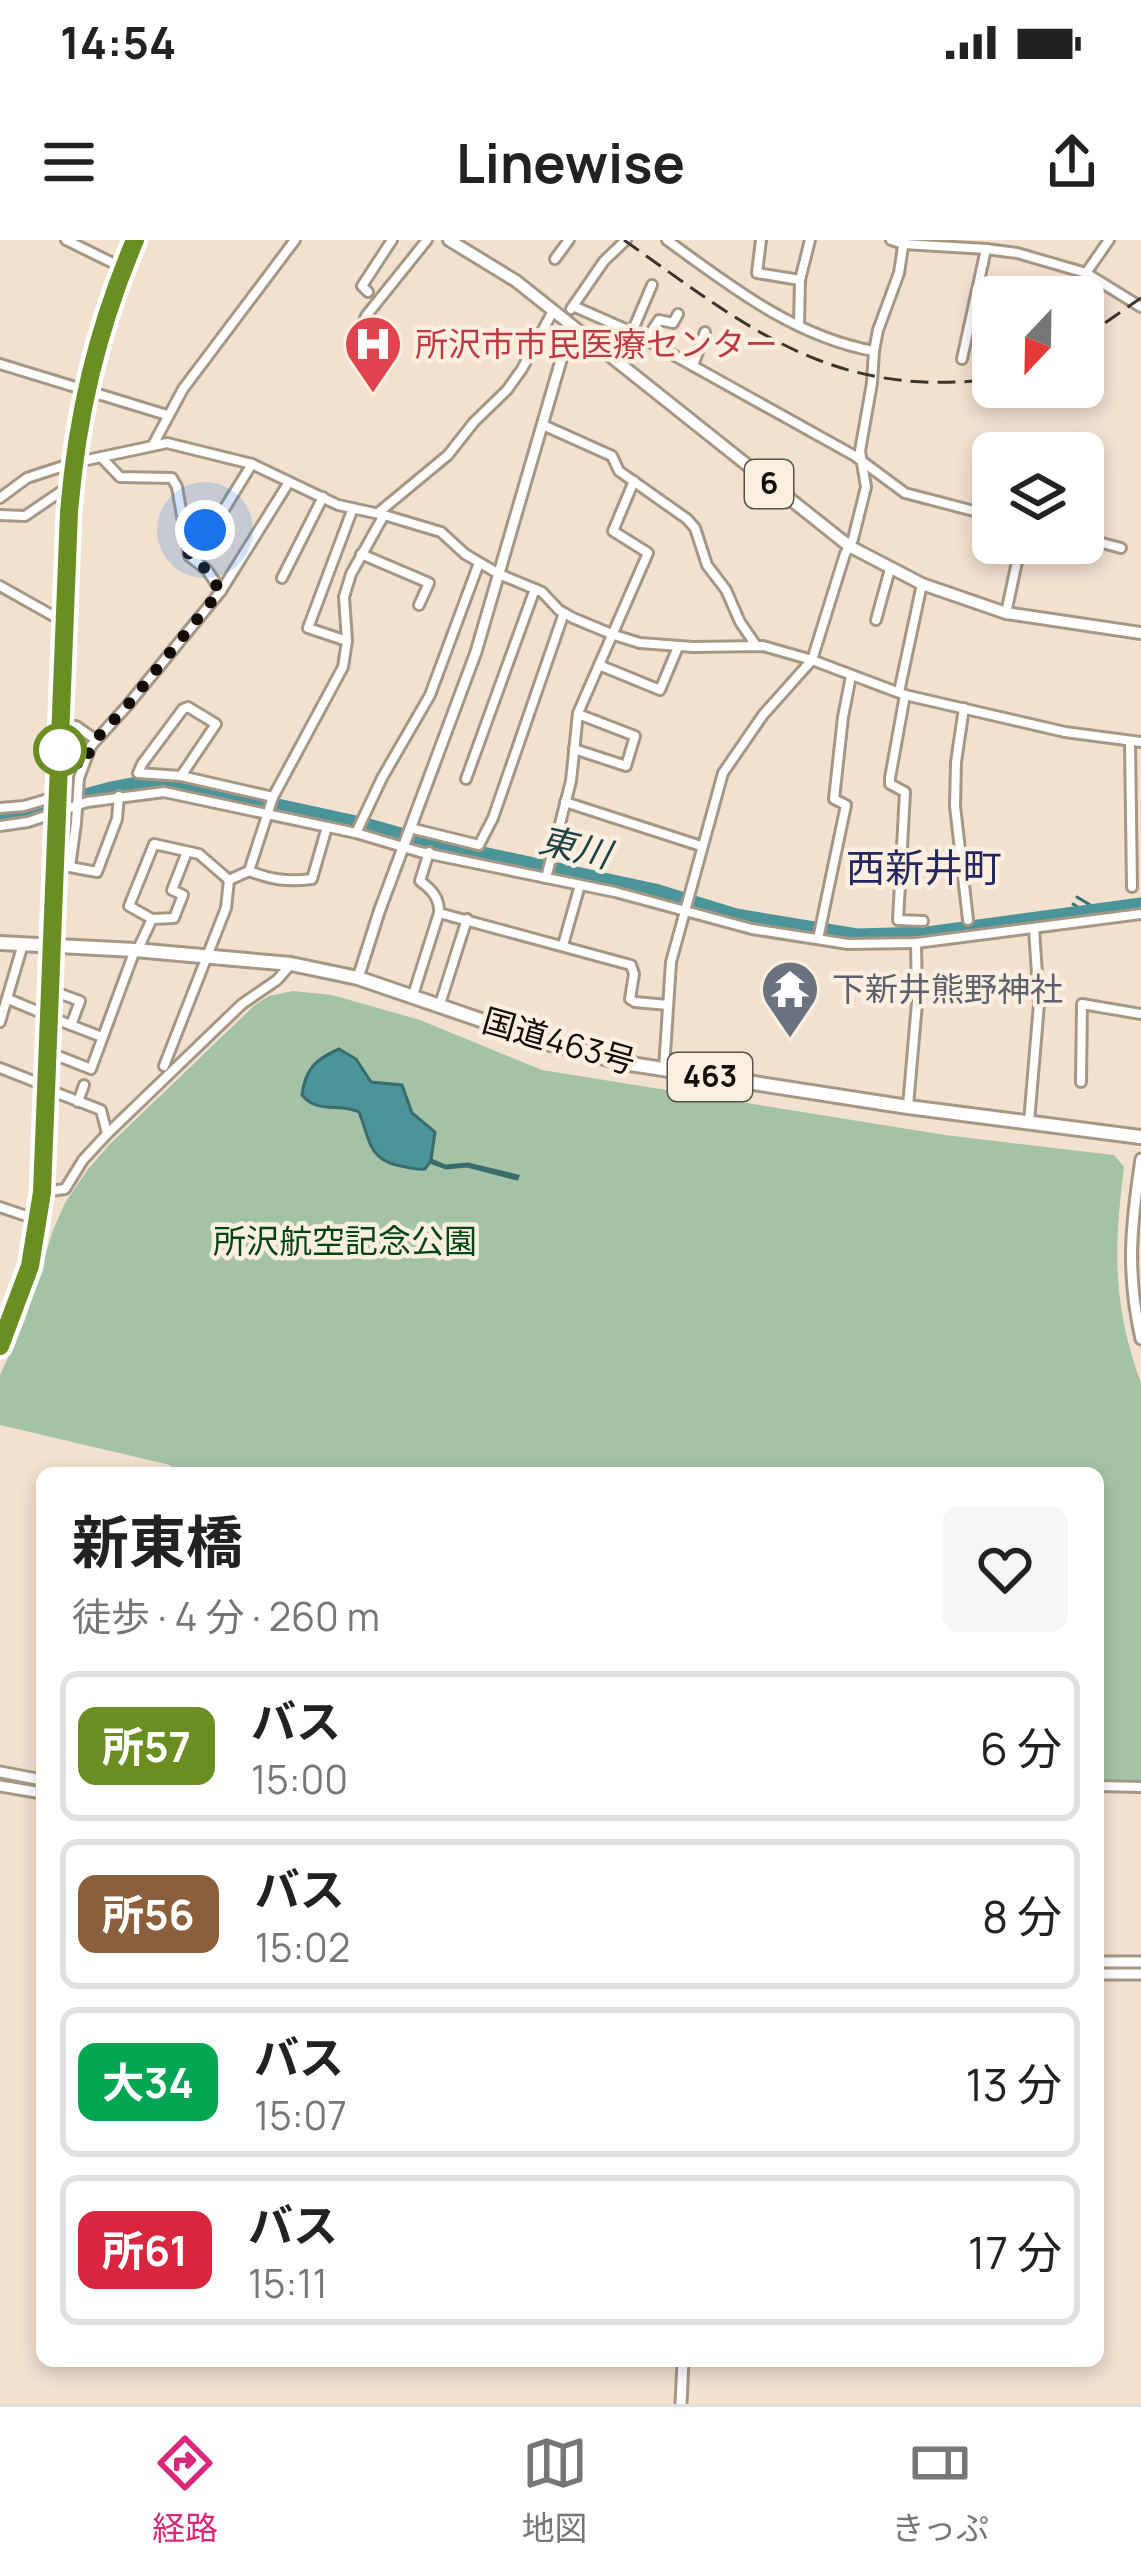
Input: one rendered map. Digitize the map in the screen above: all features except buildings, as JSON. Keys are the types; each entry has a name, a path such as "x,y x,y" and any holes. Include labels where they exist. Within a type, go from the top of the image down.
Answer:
{"highway":[{"name":"463","path":"0,943 52,946"},
{"name":"国道463号","path":"52,946 291,964 358,978 583,1054 908,1107 1141,1137"}],"main road":[{"name":"6","path":"449,240 516,281 849,546 922,584 1006,613 1138,632"},
{"path":"0,1346 24,1286 39,1220 52,946"}],"street":[{"path":"66,240 123,268"},
{"path":"52,946 71,484 85,389 135,240"},
{"path":"153,444 195,371 295,240"},
{"path":"368,292 362,286 392,240"},
{"path":"362,328 366,316 427,240"},
{"path":"555,259 569,240"},
{"path":"249,871 270,805 343,667 347,641 344,597 381,514 448,455 626,240"},
{"path":"667,240 735,290 799,326 874,351"},
{"path":"761,240 757,273 800,280"},
{"path":"799,326 800,280 810,240"},
{"path":"891,240 1025,255 1086,273 1141,307"},
{"path":"1086,273 1109,240"},
{"path":"664,1069 671,962 723,772 812,660 854,538 865,482 860,460 874,351 904,242"},
{"path":"962,359 986,249"},
{"path":"632,332 652,285"},
{"path":"573,306 632,332 860,460 905,493 972,511"},
{"path":"646,340 659,320 673,323 678,314"},
{"path":"358,978 476,652 543,424 563,319"},
{"path":"693,366 705,332"},
{"path":"0,364 167,415"},
{"path":"543,424 613,456 619,470 695,528 707,565 726,590 755,646"},
{"path":"0,498 27,478 167,443 253,464 338,505 441,532 479,563 542,592 564,613 614,635 678,646 755,646 812,660 902,693 1065,732 1136,742 1132,887"},
{"path":"101,458 120,477 172,478 189,556 207,570 220,591"},
{"path":"188,548 223,511 253,464"},
{"path":"546,876 572,775 578,713 648,553 613,531 634,481"},
{"path":"70,867 77,791 95,740 220,591 290,482"},
{"path":"865,482 889,483"},
{"path":"0,515 25,516 71,484"},
{"path":"283,578 323,497"},
{"path":"347,641 308,628 353,508"},
{"path":"1104,544 1121,548"},
{"path":"361,554 429,583 419,605"},
{"path":"358,827 430,694 479,563"},
{"path":"1006,613 1016,564"},
{"path":"876,620 890,569"},
{"path":"922,584 890,784 905,792 898,920 923,921"},
{"path":"0,586 64,622"},
{"path":"466,779 535,589"},
{"path":"181,776 216,724 188,706 139,773 181,776 327,827 358,827 407,838 479,845 493,818 564,613"},
{"path":"599,665 660,690 678,646"},
{"path":"818,937 846,805 834,800 851,676"},
{"path":"964,708 956,806 968,920"},
{"path":"574,749 626,766 635,736 578,713"},
{"path":"61,724 76,726 95,740"},
{"path":"0,808 164,792 270,805"},
{"path":"55,864 98,872 117,819 119,796"},
{"path":"565,802 701,846"},
{"path":"0,826 58,804"},
{"path":"229,880 249,871 286,882 312,879 327,827"},
{"path":"407,838 429,852 686,904 752,929 867,945 1141,914"},
{"path":"187,851 172,890 183,895 174,918 152,920 129,906 154,844 187,851 205,857 229,880"},
{"path":"413,995 439,913 434,894 420,881 429,852"},
{"path":"164,1066 226,908 229,880"},
{"path":"563,945 580,885"},
{"path":"439,913 631,965 631,999 668,1005"},
{"path":"440,1004 467,919"},
{"path":"48,1052 91,1069 152,920"},
{"path":"1029,1124 1039,1004 1034,929"},
{"path":"908,1107 917,1004 916,943"},
{"path":"0,1022 23,944"},
{"path":"42,1192 64,1189 107,1134 242,1004 291,964"},
{"path":"50,990 80,1001 71,1025"},
{"path":"8,999 102,1037"},
{"path":"1081,1082 1082,1004 1141,1014"},
{"path":"0,1068 101,1110 107,1134"},
{"path":"78,1102 84,1085"},
{"path":"1141,1159 1130,1261 1141,1339"},
{"path":"0,1207 39,1220"},
{"path":"0,1772 36,1779"},
{"path":"0,1786 36,1792"},
{"path":"1104,1786 1141,1787"},
{"path":"1104,1962 1141,1962"},
{"path":"1104,1974 1141,1974"},
{"path":"681,2404 683,2367"}],"green space":[{"name":"所沢航空記念公園","path":"293,991 332,995 420,1020 542,1070 945,1135 1114,1155 1124,1167 1117,1250 1120,1301 1141,1383 1141,1781 1104,1779 1104,1467 171,1467 0,1425 0,1375 25,1320 65,1203 110,1144 269,996"}],"water":[{"path":"339,1049 356,1059 371,1082 402,1085 412,1113 435,1132 431,1160 445,1166 468,1164 517,1179 467,1166 446,1168 430,1162 425,1169 414,1169 379,1157 359,1112 315,1104 302,1095 313,1066"}],"waterway":[{"name":"東川","path":"0,814 19,814 146,782 190,787 655,891 736,916 857,936 927,934 1141,905"},
{"path":"1077,897 1100,911"},
{"path":"1073,904 1086,913"}],"railway":[{"path":"624,240 711,301 794,350 884,378 972,380"},
{"path":"1104,324 1141,298"}],"bus line":[{"name":"所57","path":"0,1346 30,1266 42,1192 69,512 76,446 99,338 135,240"}],"place":[{"name":"所沢市市民医療センター","path":"373,395"},
{"name":"下新井熊野神社","path":"790,1040"}],"district":[{"name":"西新井町","path":"924,868"}],"route":[{"path":"60,750 82,767 95,740 220,591 207,570 189,556 188,548 205,530"}]}
